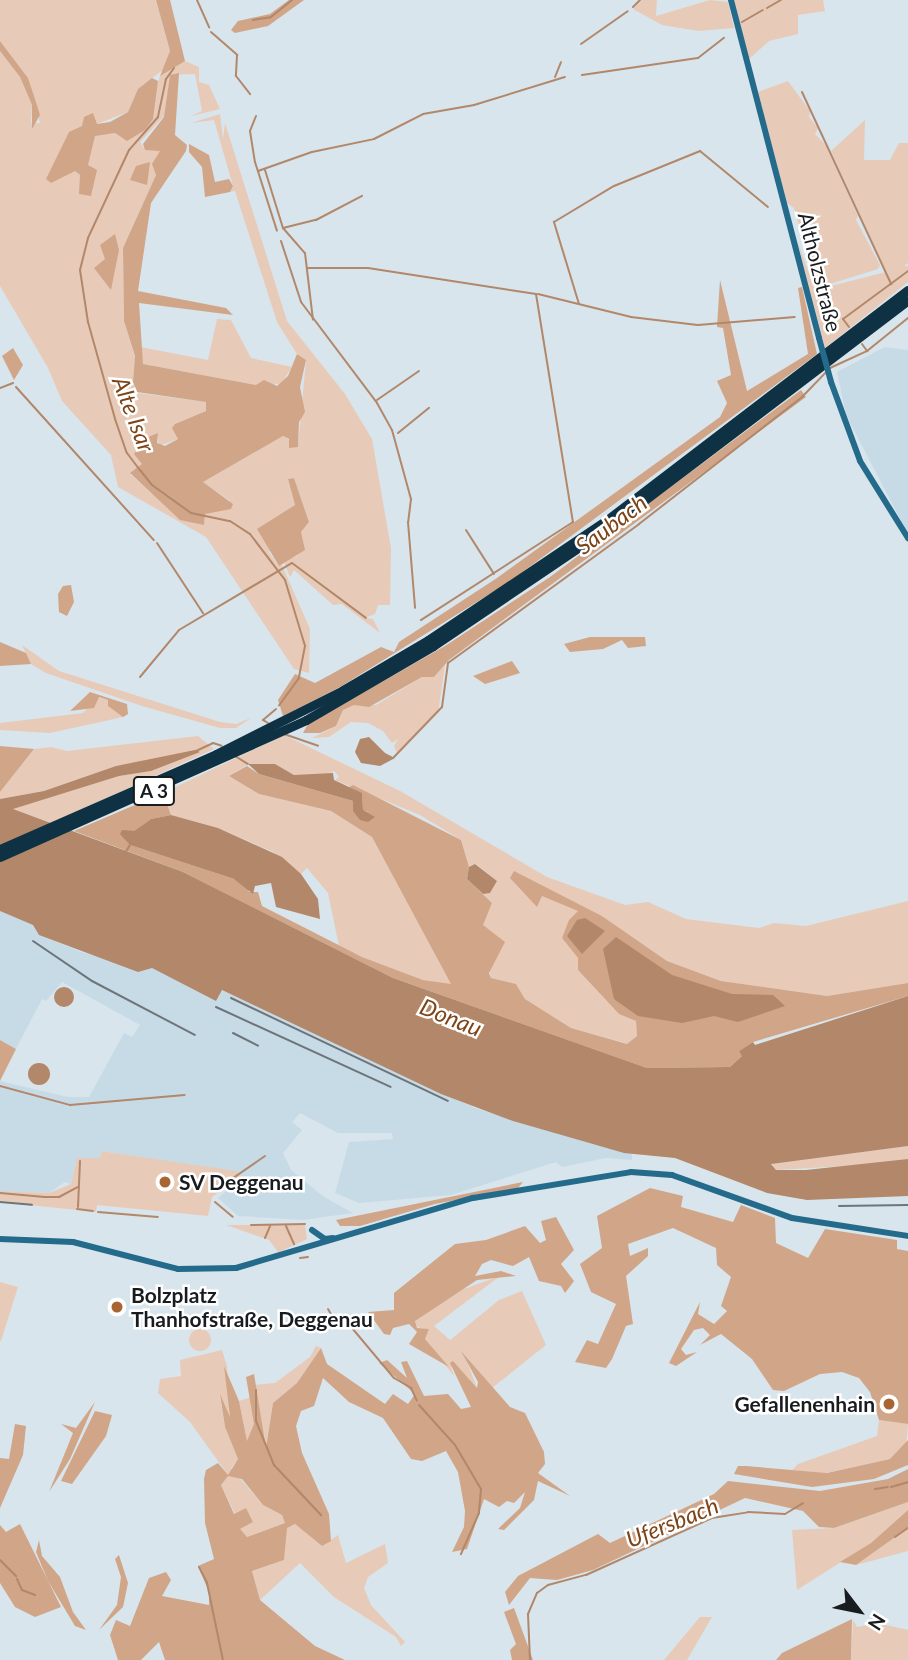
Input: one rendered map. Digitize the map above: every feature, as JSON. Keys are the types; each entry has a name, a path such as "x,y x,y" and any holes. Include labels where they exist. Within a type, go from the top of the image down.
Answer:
{"highway":[{"name":"A 3","path":"0,849 304,716 512,587 608,519 908,290"},
{"name":"A 3","path":"0,857 304,716 516,592 908,300"}],"main road":[{"name":"Altholzstraße","path":"731,0 831,382 860,460 908,538"},
{"path":"0,1239 63,1241 154,1265 213,1270 261,1263 472,1199 631,1172 672,1175 792,1218 908,1236"},
{"path":"312,1230 325,1239 352,1235"}],"shaded area":[{"path":"0,0 156,0 170,51 164,69 138,89 128,112 97,124 75,171 80,175 95,135 115,133 122,138 142,129 160,76 176,63 185,61 199,67 199,82 209,85 220,109 191,116 202,111 195,74 170,75 165,115 140,142 145,150 161,150 156,175 123,248 124,321 135,357 133,383 137,393 207,402 206,411 175,424 178,439 159,446 157,433 143,464 130,474 160,501 204,525 205,514 230,501 203,482 283,436 298,446 306,360 297,354 277,322 235,191 230,192 233,186 214,120 191,123 220,114 223,139 225,123 287,321 345,394 372,439 391,548 390,605 378,605 375,614 365,618 373,619 380,633 342,604 333,605 294,570 290,577 283,560 297,556 301,532 309,522 294,478 288,479 295,505 269,552 278,565 281,563 310,629 309,673 294,669 206,537 118,487 111,455 62,401 48,368 0,286 0,51 20,77 32,105 31,123 40,123 28,78 0,41"},
{"path":"156,0 170,0 185,61 160,76 170,51"},
{"path":"289,0 304,0 268,26 235,33 231,30 238,21 270,14"},
{"path":"642,0 657,0 656,16 710,0 728,2 734,28 698,31 662,25 633,9"},
{"path":"734,0 823,0 825,11 798,15 798,34 769,41 749,59"},
{"path":"0,41 28,78 40,115 32,129 32,105 20,77 0,51"},
{"path":"179,73 175,135 187,145 186,151 151,203 138,291 226,308 233,315 139,303 143,364 256,385 264,380 277,386 288,376 297,354 306,360 300,387 305,412 299,422 298,447 289,448 289,439 283,436 203,482 233,504 231,509 205,514 204,525 180,520 130,473 142,464 134,454 146,438 158,433 157,443 165,446 178,439 172,428 175,424 206,411 206,402 137,392 133,382 135,356 124,321 123,248 156,175 152,164 160,151 145,150 143,144 164,117 170,75"},
{"path":"152,78 158,81 153,119 145,130 127,141 115,133 95,136 88,165 97,170 91,196 79,194 80,175 75,171 51,183 46,179 69,132 82,126 84,117 93,113 97,124 110,122 128,112 138,89"},
{"path":"788,81 810,111 809,117 818,128 815,134 825,144 858,216 856,220 880,265 878,269 817,288 794,208 787,203 758,92"},
{"path":"865,120 864,160 890,160 899,143 908,143 908,263 904,266 908,266 908,282 825,348 797,240 815,290 886,272 831,151"},
{"path":"189,144 209,155 215,182 229,179 233,186 230,192 205,197 202,167 189,152"},
{"path":"150,162 147,185 130,180 136,166"},
{"path":"115,234 119,250 111,290 94,268 105,259 100,245"},
{"path":"720,280 747,391 808,354 798,288 802,287 817,354 509,582 340,687 283,716 278,700 295,674 315,683 381,647 394,652 399,642 497,578 720,417 727,403 717,381 731,375 723,328 717,327"},
{"path":"217,319 231,320 251,358 292,367 281,384 256,385 143,364 140,347 208,360"},
{"path":"885,347 908,350 908,534 846,415 837,372"},
{"path":"13,348 23,365 14,380 2,356"},
{"path":"801,390 806,397 449,660 434,677 422,677 369,707 354,705 343,710 336,726 320,733 303,733 308,724 445,646 550,577"},
{"path":"294,478 309,522 301,532 305,550 279,566 257,529 295,505 288,479"},
{"path":"71,585 74,602 67,616 59,612 58,594 63,586"},
{"path":"590,637 645,637 646,646 628,648 622,640 603,649 570,652 564,644"},
{"path":"0,642 26,653 31,664 0,666"},
{"path":"22,645 59,671 220,722 236,724 251,718 236,728 220,728 142,706 46,673 31,664"},
{"path":"512,661 520,673 485,684 473,676"},
{"path":"445,665 438,713 397,753 394,746 398,739 392,743 383,731 368,723 351,722 329,737 312,738 336,726 343,710 353,704 376,705 422,677 434,677"},
{"path":"90,692 127,704 128,714 123,717 108,706 108,700 99,697 94,708 70,711"},
{"path":"98,697 108,700 123,717 50,733 0,730 0,723 83,713"},
{"path":"284,735 400,791 547,877 625,905 648,902 686,919 759,928 774,923 806,926 908,901 908,983 827,996 721,981 667,961 602,916 514,872 537,906 542,896 579,911 562,938 579,959 578,970 619,1014 636,1021 637,1036 628,1044 571,1028 525,999 516,984 491,978 482,925 492,903 483,894 490,893 497,881 476,864 469,867 461,840 420,815 335,780 339,777 334,771 324,776 294,775 275,764 249,764 229,776 259,794 331,811 372,837 452,985 423,980 362,957 339,946 328,893 307,868 301,874 273,852 218,828 171,815 163,793"},
{"path":"198,736 214,749 52,823 12,809 119,776 151,771 199,752 116,766 44,791 0,799 0,792 34,749 51,747 67,751"},
{"path":"0,746 34,749 0,792"},
{"path":"247,766 259,774 353,801 353,811 370,812 363,811 362,794 349,787 353,785 461,840 469,867 467,879 492,903 483,925 505,942 489,973 491,978 516,984 525,999 571,1028 627,1044 637,1036 636,1021 619,1014 578,970 578,958 562,938 569,920 578,911 542,896 537,907 510,878 514,871 602,916 667,961 721,981 827,996 908,983 908,996 753,1042 739,1051 743,1055 730,1067 647,1068 393,978 183,872 74,831 163,793 171,815 151,819 134,831 130,845 234,879 247,886 249,892 258,892 262,906 362,957 423,980 451,984 372,837 331,811 259,794 229,776"},
{"path":"0,911 33,925 39,935 84,953 152,968 216,1000 221,990 475,1108 595,1145 632,1151 632,1160 606,1158 562,1167 556,1162 451,1195 359,1203 335,1193 349,1142 393,1139 392,1133 338,1133 300,1113 292,1122 302,1130 283,1153 291,1170 324,1197 353,1213 303,1220 238,1216 218,1198 241,1178 237,1172 101,1151 100,1158 77,1158 71,1184 65,1182 49,1193 0,1191 0,1081 68,1097 89,1097 124,1033 132,1037 140,1025 62,982 46,1001 42,999 16,1049 0,1040"},
{"path":"0,1040 16,1049 0,1081"},
{"path":"908,1146 908,1159 862,1165 776,1170 771,1163"},
{"name":"SV Deggenau","path":"101,1151 237,1171 241,1177 212,1197 208,1216 97,1205 96,1212 0,1202 0,1191 49,1193 71,1184 77,1158 100,1158"},
{"path":"523,1182 518,1188 435,1204 360,1226 340,1226 336,1220"},
{"name":"Gefallenenhain","path":"650,1188 683,1196 681,1207 733,1222 741,1205 775,1218 776,1243 808,1258 825,1229 897,1240 897,1249 908,1251 908,1424 879,1420 870,1392 859,1378 842,1372 820,1374 784,1391 773,1390 752,1359 721,1334 700,1345 710,1335 703,1328 694,1330 681,1349 686,1355 697,1352 676,1366 669,1363 700,1302 698,1314 714,1324 727,1311 721,1306 731,1277 717,1265 716,1248 673,1228 628,1244 630,1256 648,1248 648,1256 626,1276 633,1324 626,1326 606,1368 575,1362 587,1340 598,1344 616,1304 591,1292 580,1264 602,1248 597,1216"},
{"path":"556,1217 574,1250 561,1264 574,1281 565,1293 561,1286 539,1281 529,1257 513,1266 491,1260 482,1264 475,1276 501,1271 516,1276 477,1280 415,1321 417,1328 429,1329 425,1339 449,1367 409,1344 417,1332 409,1324 393,1328 390,1335 384,1334 368,1312 394,1310 394,1293 455,1244 486,1240 525,1226 540,1243 546,1240 541,1221"},
{"path":"226,1225 305,1225 307,1239 279,1252 285,1254 265,1260 279,1253 269,1240"},
{"path":"500,1276 434,1326 450,1340 499,1300 522,1291 546,1345 492,1388 464,1354 477,1388 460,1369 451,1367 454,1376 425,1339 428,1330 417,1327 415,1321 453,1293"},
{"path":"0,1282 18,1287 1,1341 0,1341"},
{"path":"200,1329 208,1332 211,1340 208,1348 200,1351 192,1348 189,1340 192,1332"},
{"path":"316,1346 321,1348 297,1383 273,1403 266,1448 253,1385 275,1383 310,1357"},
{"path":"321,1348 327,1364 385,1404 393,1394 408,1404 415,1394 379,1363 387,1360 407,1378 401,1362 407,1361 424,1396 448,1394 461,1409 471,1407 450,1363 453,1361 477,1388 478,1382 461,1351 510,1407 525,1413 544,1452 545,1464 538,1473 570,1496 538,1481 534,1500 504,1530 498,1529 520,1508 525,1492 514,1503 507,1501 499,1507 484,1499 467,1549 452,1552 464,1527 465,1511 458,1472 446,1451 422,1461 411,1459 383,1418 349,1402 323,1378 314,1406 301,1411 296,1426 302,1453 329,1514 331,1541 322,1546 295,1524 287,1528 284,1560 252,1571 260,1600 315,1646 345,1660 165,1660 159,1642 141,1660 118,1660 110,1635 116,1620 130,1626 149,1578 166,1572 171,1580 162,1596 209,1605 209,1592 198,1566 214,1559 205,1523 204,1479 206,1470 218,1463 228,1475 238,1459 225,1427 220,1394 230,1417 224,1366 239,1401 247,1441 254,1424 246,1377 254,1374 266,1448 273,1403 297,1383","holes":["228,1476 242,1479 263,1505 282,1515 285,1523 247,1537 240,1529 253,1522 246,1508 234,1514 221,1485"]},
{"path":"222,1350 227,1366 230,1422 220,1396 225,1427 238,1459 231,1468 263,1505 282,1515 285,1523 247,1537 239,1529 253,1522 246,1509 235,1514 221,1485 228,1475 190,1422 158,1393 160,1379 181,1376 180,1360"},
{"path":"252,1397 254,1425 247,1442 239,1401"},
{"path":"95,1402 70,1459 49,1492 73,1433 61,1424 76,1428"},
{"path":"95,1411 112,1415 106,1436 72,1484 61,1481"},
{"path":"879,1420 908,1424 906,1447 890,1459 826,1473 792,1470 798,1464 877,1436"},
{"path":"15,1424 26,1426 23,1455 0,1508 0,1458 9,1459"},
{"name":"Gefallenenhain","path":"908,1440 908,1465 874,1479 812,1487 734,1474 738,1466 827,1473 890,1459"},
{"path":"908,1469 908,1502 834,1528 819,1527 803,1511 745,1498 593,1570 557,1580 530,1578 509,1605 505,1592 518,1576 598,1534 610,1543 714,1494 728,1481 820,1491 888,1479"},
{"path":"908,1502 908,1510 871,1543 797,1590 792,1530 834,1528"},
{"path":"908,1510 908,1528 856,1565 840,1562 871,1543"},
{"path":"20,1524 61,1607 35,1617 15,1607 0,1583 0,1525 6,1532"},
{"path":"295,1524 322,1546 338,1535 346,1563 385,1544 388,1563 368,1577 364,1588 371,1605 405,1642 401,1646 396,1637 334,1597 300,1563 260,1600 252,1571 284,1560 286,1528"},
{"path":"908,1528 908,1551 856,1565"},
{"path":"39,1540 42,1556 60,1577 73,1612 86,1630 75,1626 48,1581 36,1552"},
{"path":"119,1555 128,1583 123,1607 99,1630 117,1605 121,1577 115,1559"},
{"path":"514,1608 533,1660 512,1660 510,1650 516,1644 504,1612"},
{"path":"700,1617 712,1617 687,1660 664,1660"},
{"path":"852,1619 851,1660 776,1660 782,1653"},
{"path":"853,1620 857,1627 878,1623 908,1630 908,1660 851,1660"}],"water":[{"path":"369,737 385,753 395,758 380,766 361,763 355,752 360,739"},
{"name":"Donau","path":"195,750 200,752 151,771 119,776 13,809 183,872 393,978 647,1068 730,1067 742,1056 739,1051 753,1042 755,1045 908,996 908,1146 771,1164 776,1170 806,1170 908,1159 908,1196 807,1200 767,1193 675,1158 624,1153 513,1121 441,1094 222,990 216,1001 152,968 138,972 39,935 33,925 0,911 0,799 44,791 116,766"},
{"path":"248,764 275,764 294,775 333,773 334,780 362,793 363,810 375,817 368,822 360,820 353,811 353,801 259,774"},
{"path":"171,815 218,828 282,857 301,874 318,899 320,919 276,907 271,883 255,886 253,894 234,879 130,845 120,834 122,830 134,831 151,819"},
{"path":"475,864 497,881 490,893 483,894 467,879 469,867"},
{"path":"585,918 605,931 582,954 567,936 577,920"},
{"path":"616,937 672,975 732,994 773,995 785,1006 738,1022 714,1016 682,1023 638,1016 614,999 603,949"},
{"path":"64,987 71,990 74,997 71,1004 64,1007 57,1004 54,997 57,990"},
{"path":"35,1063 43,1063 50,1070 50,1078 43,1085 35,1085 28,1078 28,1070"}],"waterway":[{"path":"197,0 209,27"},
{"path":"253,20 271,17 292,0"},
{"path":"633,7 640,0"},
{"path":"767,8 781,0"},
{"path":"742,22 763,10"},
{"path":"581,44 628,11"},
{"path":"211,32 237,55 236,76 250,94"},
{"path":"582,75 698,58 724,38"},
{"path":"555,77 561,62"},
{"name":"Alte Isar","path":"174,68 166,79 158,117 129,150 88,238 80,270 88,322 127,453 152,485 191,513 230,521 250,534 285,580 305,646 299,678 279,706"},
{"path":"258,171 312,152 374,139 423,114 474,105 565,77"},
{"path":"802,92 891,284"},
{"path":"256,116 250,131 255,162 277,231"},
{"path":"579,304 554,222 614,186 700,151 768,207"},
{"path":"265,170 283,228 305,253 313,320"},
{"path":"283,228 316,220 362,196"},
{"path":"281,241 301,302 377,403 392,430 411,499 408,522 415,608"},
{"path":"308,268 368,268 536,294 573,522 421,620"},
{"path":"849,327 843,319 908,271"},
{"path":"538,294 631,317 698,325 795,317"},
{"name":"Saubach","path":"830,368 867,351 908,318"},
{"path":"862,344 867,351"},
{"path":"377,400 419,371"},
{"name":"Saubach","path":"394,757 442,707 448,663 639,524 802,397 826,372"},
{"path":"0,388 13,383"},
{"path":"16,387 154,540"},
{"path":"398,433 429,408"},
{"path":"466,530 494,574"},
{"path":"157,543 203,613"},
{"path":"140,677 179,630 292,563 366,618"},
{"name":"Alte Isar","path":"268,723 263,720 276,709"},
{"path":"284,734 318,746"},
{"name":"Alte Isar","path":"196,751 213,743 222,746"},
{"name":"Saubach","path":"235,756 248,764"},
{"path":"125,853 130,845"},
{"path":"0,1086 70,1105 185,1095"},
{"path":"223,1185 265,1156"},
{"path":"78,1207 80,1161"},
{"path":"44,1197 59,1197 78,1187"},
{"path":"0,1193 45,1197"},
{"path":"215,1202 233,1217"},
{"path":"77,1209 93,1211"},
{"path":"98,1212 158,1217"},
{"path":"251,1225 305,1224"},
{"path":"265,1238 270,1226"},
{"path":"286,1226 294,1244"},
{"path":"300,1258 308,1257"},
{"path":"328,1309 332,1316"},
{"path":"352,1328 394,1378 411,1388 417,1401"},
{"path":"256,1390 256,1421 274,1465 321,1515"},
{"path":"419,1405 455,1445 481,1489 479,1513 461,1554"},
{"name":"Ufersbach","path":"891,1487 908,1482"},
{"name":"Ufersbach","path":"875,1489 888,1487"},
{"name":"Ufersbach","path":"530,1660 528,1614 537,1593 548,1585 586,1575 712,1518 748,1512 785,1514 803,1503"},
{"path":"895,1537 908,1528"},
{"path":"0,1560 16,1576"},
{"path":"199,1567 207,1583 223,1660"},
{"path":"17,1579 22,1590 35,1595"}],"railway":[{"path":"33,941 92,981 195,1035"},
{"path":"231,998 448,1101"},
{"path":"216,1007 391,1087"},
{"path":"233,1033 258,1046"},
{"path":"0,1202 32,1205"},
{"path":"839,1206 908,1205"}],"place":[{"name":"SV Deggenau","path":"165,1182"},
{"name":"Bolzplatz Thanhofstraße, Deggenau","path":"117,1307"},
{"name":"Gefallenenhain","path":"889,1404"}]}
